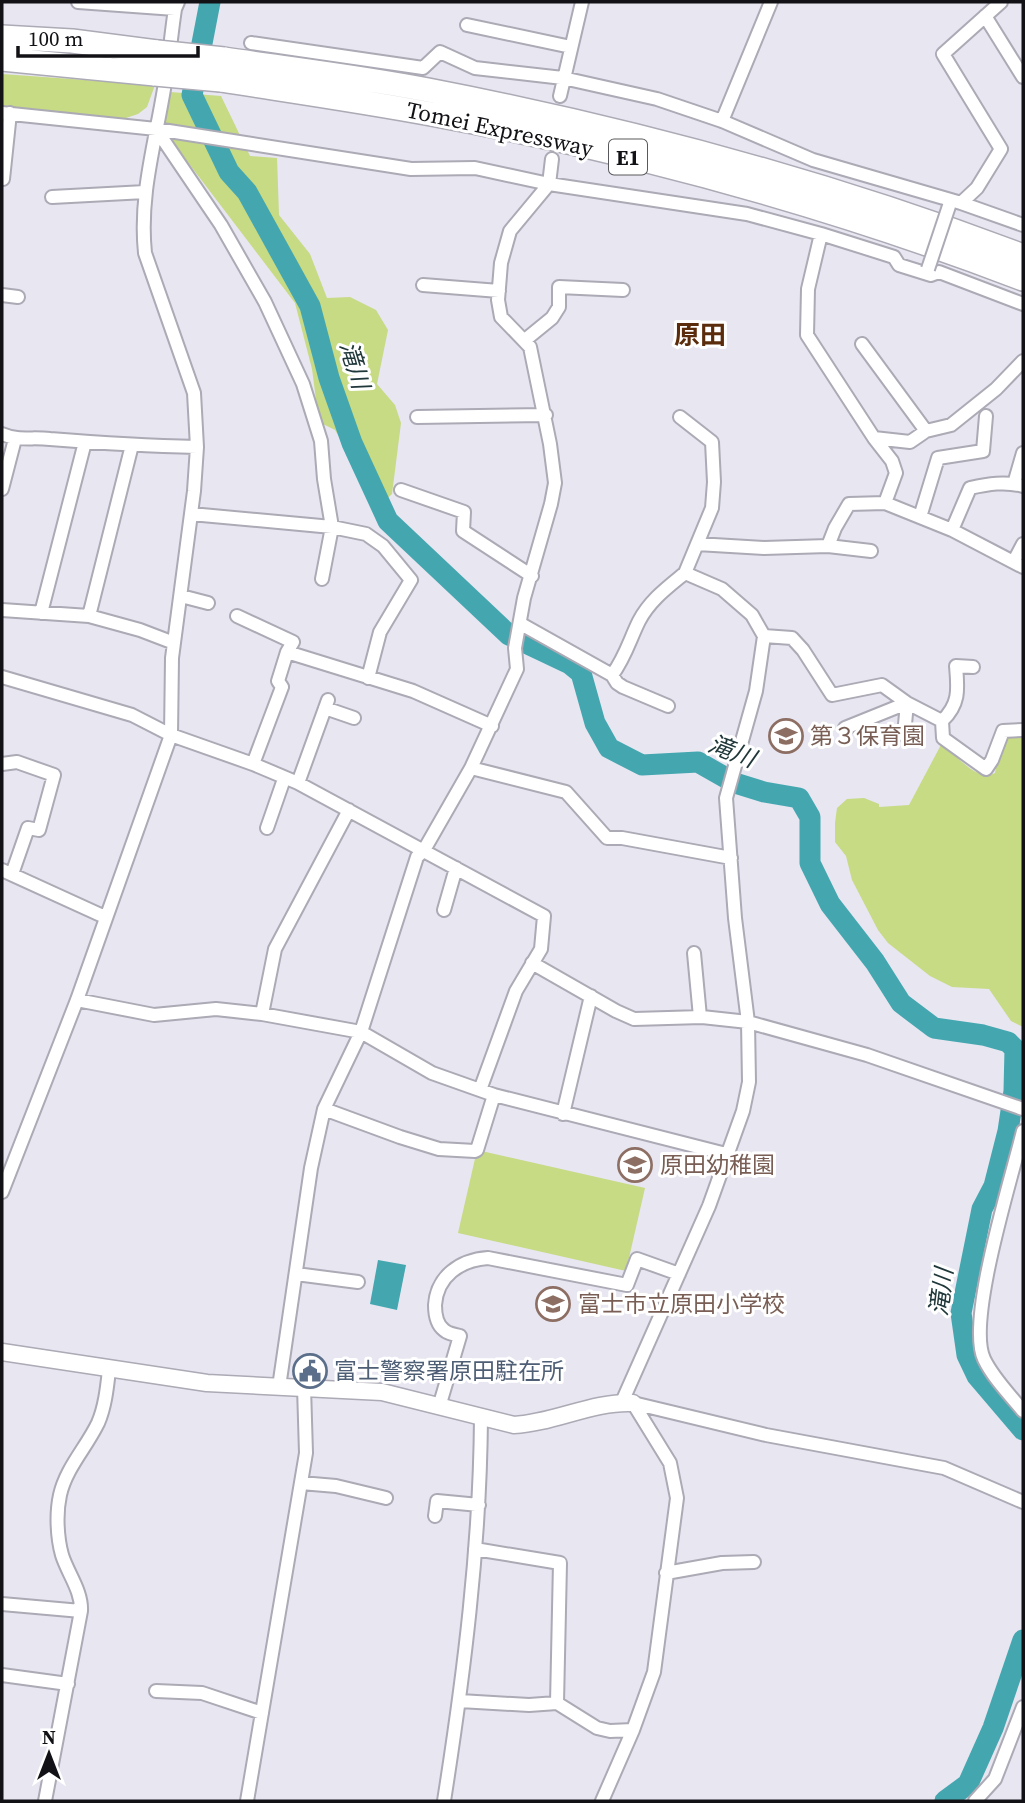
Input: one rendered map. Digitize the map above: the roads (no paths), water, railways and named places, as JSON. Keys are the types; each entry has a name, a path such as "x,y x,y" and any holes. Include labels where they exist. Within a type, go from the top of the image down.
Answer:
{"highway":[{"name":"Tomei Expressway","path":"2,37 72,41 156,63"},
{"name":"Tomei Expressway","path":"2,60 156,63 425,89 663,143 862,199 1023,256"},
{"name":"Tomei Expressway","path":"222,70 586,146 710,178 858,221 1023,279"}],"street":[{"path":"2,1192 77,1000 171,735 174,643 197,447 194,393 145,253 145,192 177,5 78,2"},
{"path":"560,96 582,2"},
{"path":"722,121 771,2"},
{"path":"928,269 955,205 977,188 1001,149 943,54 1000,2"},
{"path":"985,16 1023,77"},
{"path":"467,25 571,47"},
{"path":"251,43 423,68 440,52 475,68 563,78 657,99 722,121 813,160 1023,225"},
{"path":"3,179 6,113 156,130 411,169 475,168 549,184 747,214 894,257 899,265 931,275 939,272 1023,304"},
{"path":"156,130 221,225 259,291 303,384 321,441 332,527 323,579"},
{"path":"279,1387 311,1168 324,1109 360,1032 417,857 424,850 471,768 517,669 515,648 524,598 555,483 546,415 530,347 501,317 499,291 501,262 510,231 549,184 552,159"},
{"path":"52,197 145,192"},
{"path":"821,234 808,289 807,335 892,461 896,473 885,503"},
{"path":"423,285 499,291"},
{"path":"525,340 552,318 559,307 559,287 623,290"},
{"path":"2,295 18,297"},
{"path":"862,344 926,431"},
{"path":"874,438 909,442 926,431 951,425 996,389 1023,361"},
{"path":"417,417 546,415"},
{"path":"920,517 938,458 983,451 986,416"},
{"path":"612,675 623,660 640,618 656,597 685,573 712,508 712,442 680,417"},
{"path":"2,433 15,439 41,438 197,447"},
{"path":"2,489 15,439"},
{"path":"41,613 85,442"},
{"path":"89,616 132,445"},
{"path":"952,530 970,488 989,483 1019,485 1023,453"},
{"path":"401,490 464,512 463,531 532,576"},
{"path":"828,546 849,504 885,503 952,530 1019,564 1023,544"},
{"path":"191,514 332,527 366,534 383,546 411,580 380,632 368,678"},
{"path":"697,544 764,548 828,546 871,551"},
{"path":"628,1403 709,1206 743,1111 749,1083 748,1023 726,798 756,691 764,636 752,615 722,590 685,573"},
{"path":"181,596 208,603"},
{"path":"2,610 89,616 174,643"},
{"path":"237,616 293,642 278,681 282,687 253,764"},
{"path":"521,624 612,675 623,687 668,706"},
{"path":"764,636 792,638 803,650 832,695 882,685 907,703 942,721"},
{"path":"287,652 414,691 492,726"},
{"path":"973,667 956,666 958,688 953,710 942,721 943,738 986,769 1003,731 1023,730"},
{"path":"2,677 132,715 171,735 298,783 544,916 541,949 516,990 480,1090"},
{"path":"845,728 907,703"},
{"path":"904,735 907,703"},
{"path":"298,783 327,704 354,718"},
{"path":"2,764 17,762 54,775 39,830 28,828 7,872 105,917"},
{"path":"471,768 566,792 607,838 731,858"},
{"path":"267,828 284,779"},
{"path":"262,1014 275,949 349,810"},
{"path":"444,911 456,868"},
{"path":"694,953 700,1017"},
{"path":"532,963 634,1019 700,1017 748,1023 867,1055 1023,1109"},
{"path":"563,1114 591,996"},
{"path":"77,1000 154,1015 216,1009 262,1014 360,1032 432,1073 494,1095 726,1154"},
{"path":"324,1109 439,1149 477,1150 494,1095"},
{"path":"1023,1131 985,1281 980,1345 984,1360 1023,1411"},
{"path":"439,1407 460,1336 444,1330 439,1323 435,1316 436,1299 442,1279 468,1261 488,1258 627,1285 637,1259 679,1274"},
{"path":"296,1274 358,1282"},
{"path":"2,1352 206,1383 382,1392 514,1425 536,1424 628,1403 766,1435 943,1468 1023,1503"},
{"path":"45,1801 82,1601 62,1554 58,1526 60,1495 72,1464 97,1425 103,1408 109,1370"},
{"path":"247,1801 306,1453 304,1387"},
{"path":"602,1801 633,1730 654,1672 677,1498 670,1463 628,1403"},
{"path":"444,1801 460,1700 475,1549 481,1418"},
{"path":"301,1483 336,1486 386,1498"},
{"path":"435,1516 437,1501 479,1505"},
{"path":"475,1549 560,1563 557,1703"},
{"path":"666,1573 722,1563 754,1562"},
{"path":"2,1604 81,1611"},
{"path":"2,1675 68,1684"},
{"path":"156,1691 202,1692 262,1713"},
{"path":"460,1700 529,1705 557,1703 597,1728 610,1731 633,1730"},
{"path":"975,1801 995,1779 1023,1707"}],"water":[{"path":"378,1260 406,1265 397,1310 370,1304"}],"waterway":[{"name":"滝川","path":"210,2 192,95 229,172 247,192 310,306 329,378 352,443 388,521 509,635 570,664 581,673 595,723 609,748 642,765 698,762 735,783 764,792 799,798 810,817 810,863 830,904 875,962 901,1003 934,1028 983,1035 1008,1042 1015,1049 1014,1091 1008,1131 994,1186 982,1209 961,1313 967,1355 977,1376 1023,1430"},
{"name":"滝川","path":"945,1801 968,1784 993,1728 1023,1640"}],"place":[{"name":"第３保育園","path":"786,736"},
{"name":"原田幼稚園","path":"635,1165"},
{"name":"富士市立原田小学校","path":"553,1304"},
{"name":"富士警察署原田駐在所","path":"310,1371"}],"district":[{"name":"原田","path":"700,335"}]}
